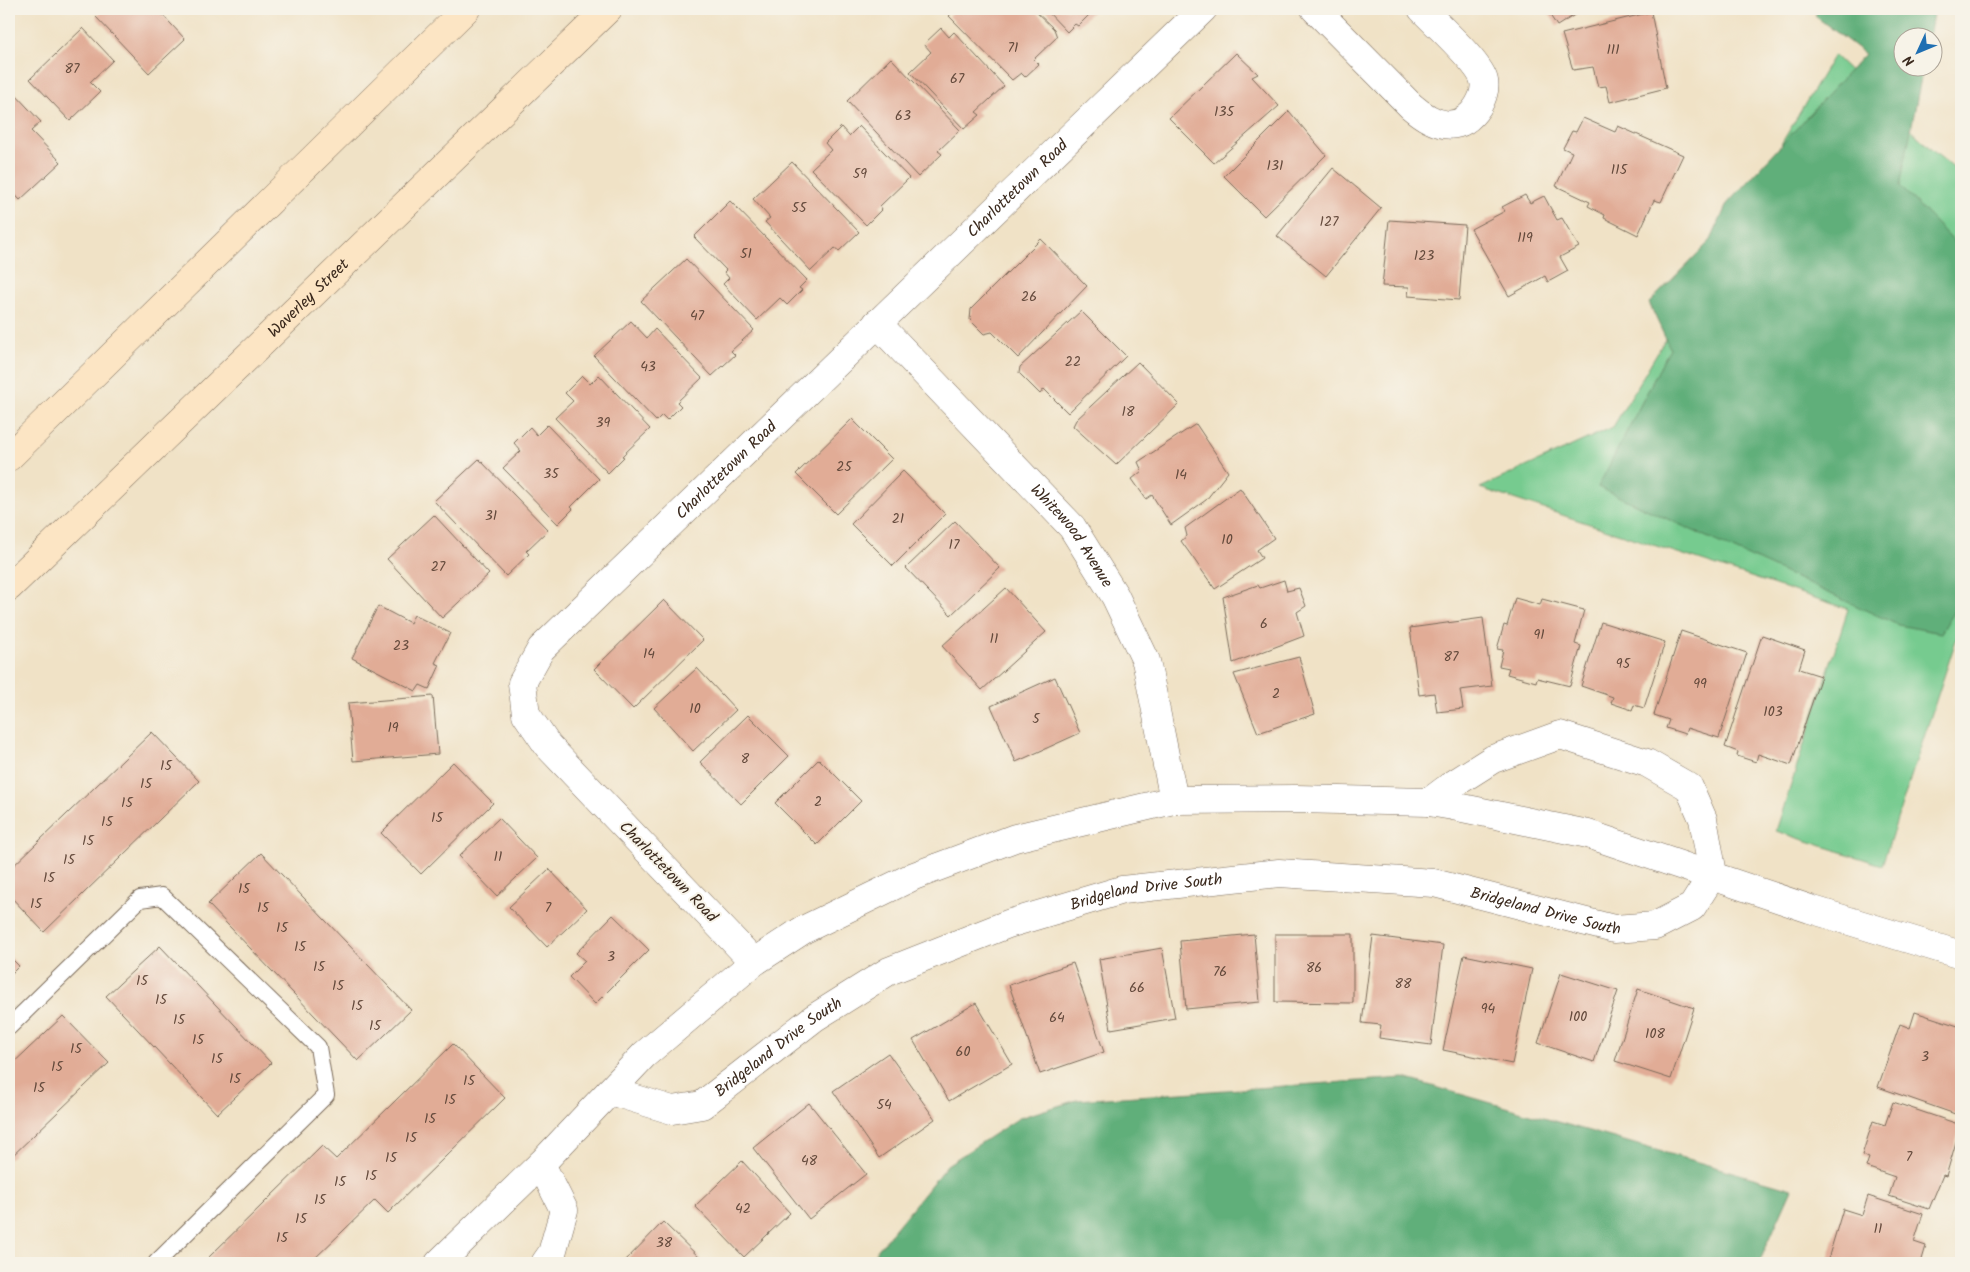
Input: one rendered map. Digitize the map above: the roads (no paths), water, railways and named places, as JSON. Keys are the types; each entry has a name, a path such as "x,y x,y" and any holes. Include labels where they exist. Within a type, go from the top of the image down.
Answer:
{"main road":[{"path":"9,457 466,9"},
{"name":"Waverley Street","path":"9,587 608,9"}],"street":[{"name":"Charlottetown Road","path":"754,962 548,746 526,714 522,683 541,650 1203,9"},
{"path":"1315,9 1425,118 1440,124 1458,124 1472,115 1483,98 1484,80 1475,64 1422,9"},
{"name":"Whitewood Avenue","path":"877,323 1072,527 1114,596 1146,661 1174,800"},
{"path":"1430,802 1493,758 1560,735 1647,763 1689,787 1703,819 1713,874"},
{"path":"439,1263 541,1164 644,1055 754,962 803,930 914,876 1015,838 1174,800 1296,799 1430,802 1588,834 1713,874 1810,909 1961,955"},
{"name":"Bridgeland Drive South","path":"610,1091 672,1110 702,1105 814,1018 889,971 1008,924 1122,890 1279,873 1434,883 1614,929 1655,926 1692,907 1713,874"},
{"path":"541,1164 564,1210 552,1253 545,1263"}],"lane":[{"path":"9,1027 140,899 162,896 318,1047 326,1095 156,1263"}]}
